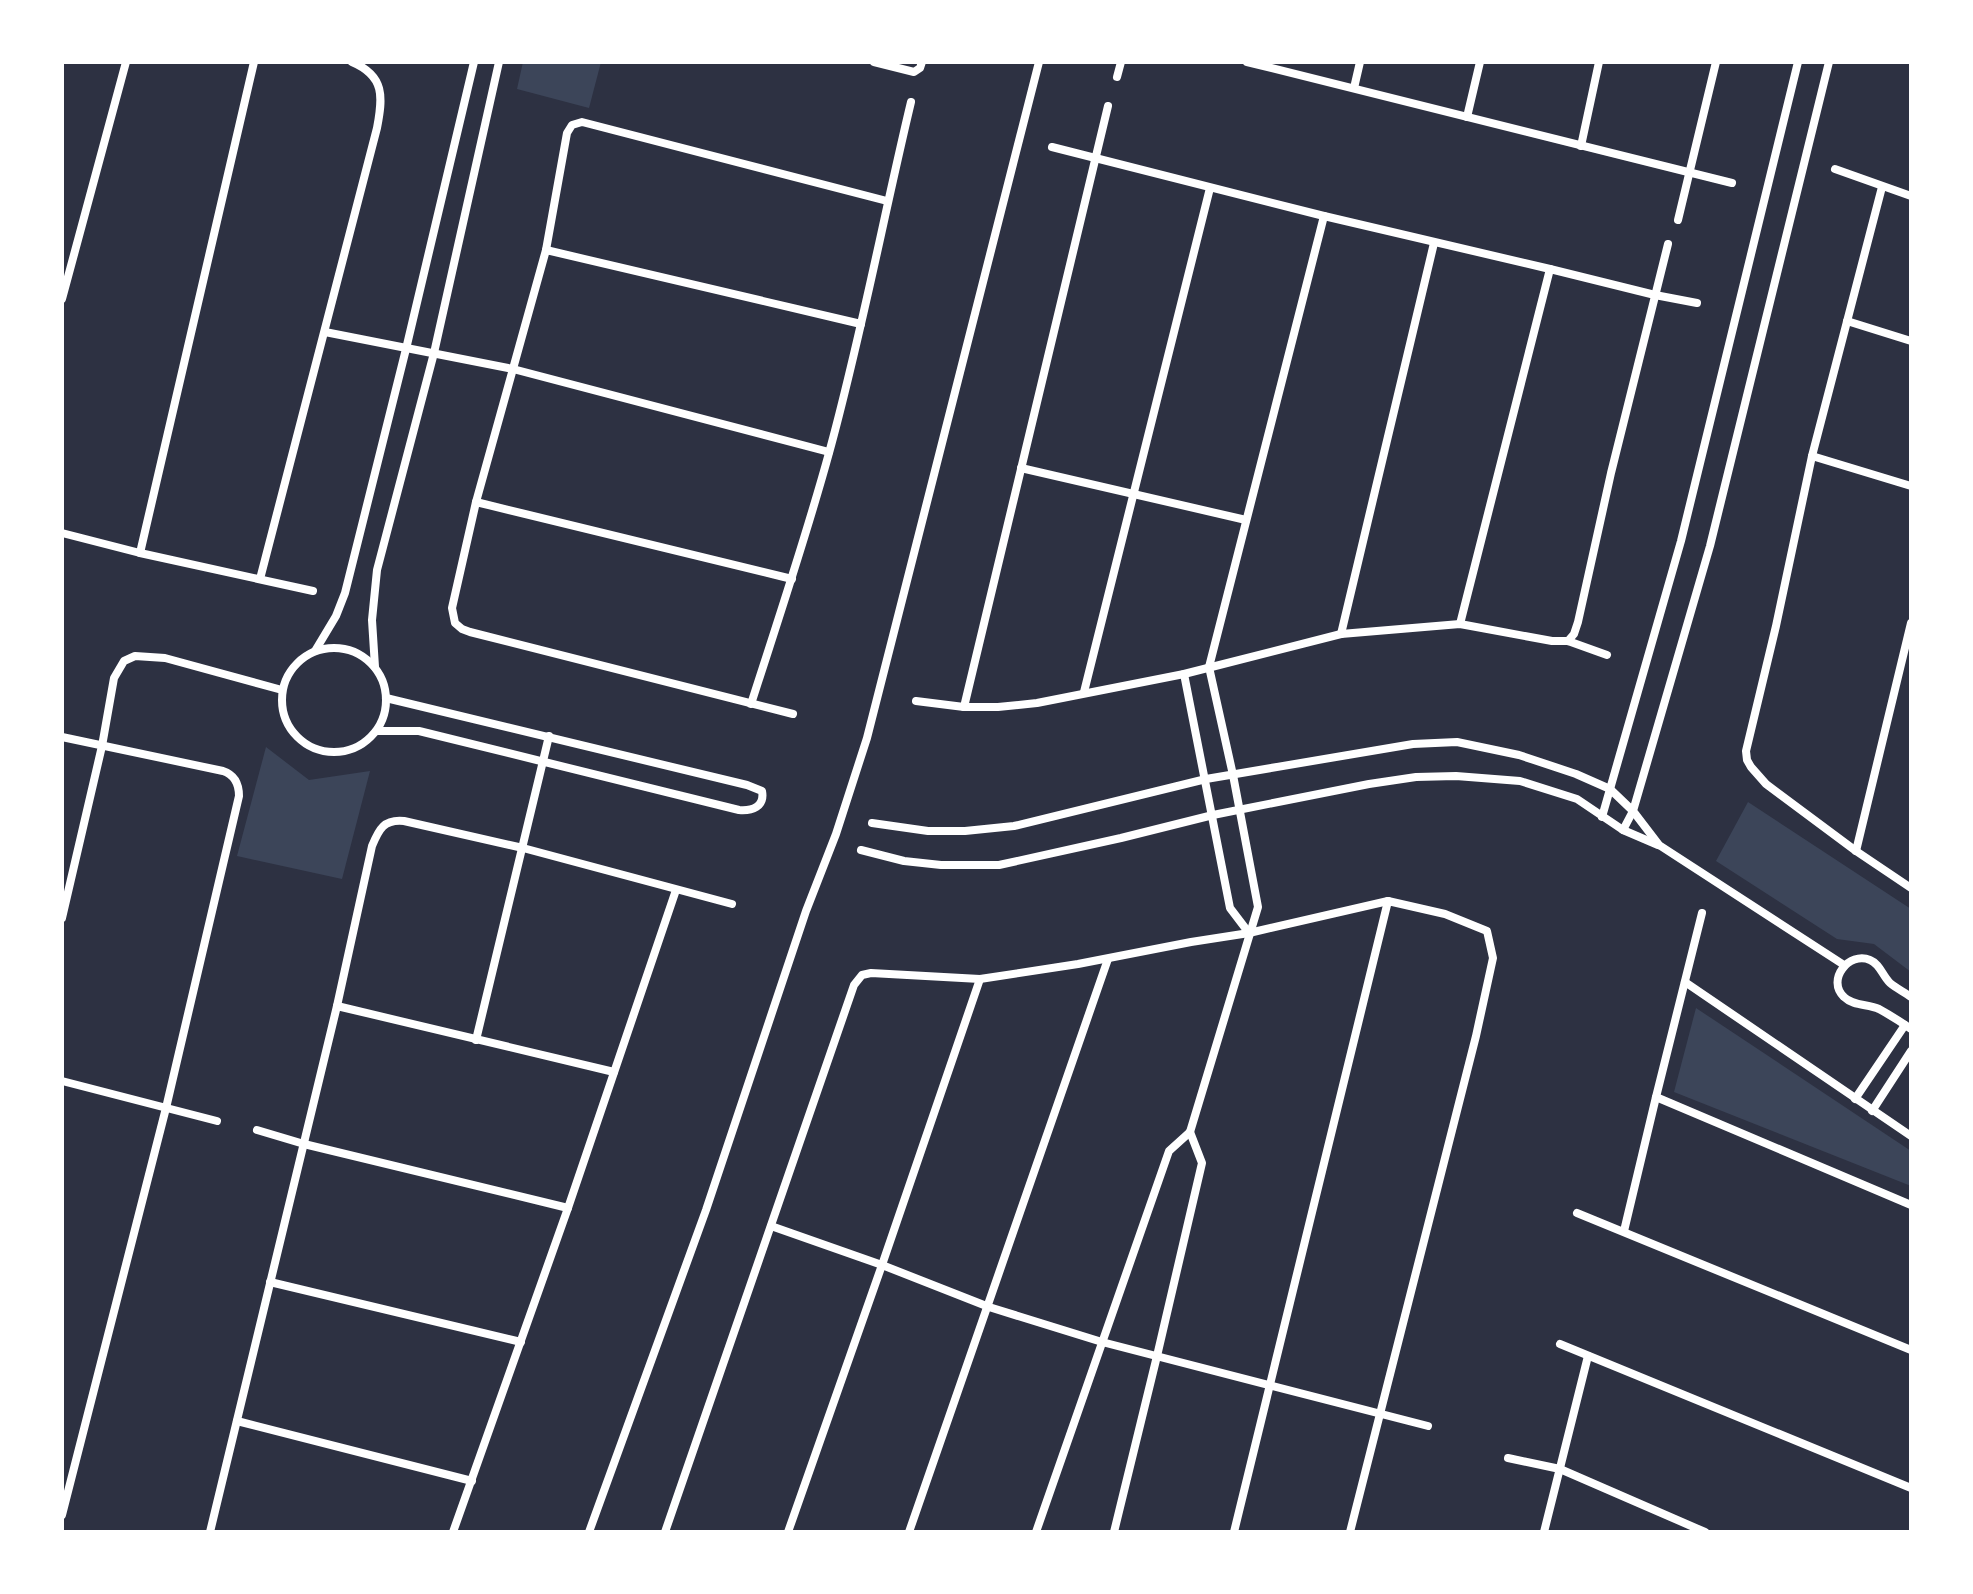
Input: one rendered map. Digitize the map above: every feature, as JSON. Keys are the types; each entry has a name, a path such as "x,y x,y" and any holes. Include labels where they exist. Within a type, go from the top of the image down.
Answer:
{"street":[{"path":"62,299 126,62"},
{"path":"140,553 254,62"},
{"path":"260,579 377,128 381,99 378,83 367,70 352,62"},
{"path":"315,651 336,616 345,593 474,62"},
{"path":"375,667 372,620 377,570 434,353 499,62"},
{"path":"874,62 914,72 922,62"},
{"path":"589,1532 706,1210 867,738 1039,62"},
{"path":"1117,77 1121,62"},
{"path":"1247,62 1732,183"},
{"path":"1354,88 1360,62"},
{"path":"1467,117 1480,62"},
{"path":"1581,146 1599,62"},
{"path":"1678,220 1716,62"},
{"path":"1602,817 1681,541 1798,62"},
{"path":"1623,830 1633,811 1710,546 1829,62"},
{"path":"751,704 829,452 911,102"},
{"path":"964,707 1108,106"},
{"path":"793,714 470,632 458,627 452,616 452,608 476,502 546,250 567,133 572,125 582,122 887,201"},
{"path":"1052,147 1434,243 1697,303"},
{"path":"1835,169 1911,196"},
{"path":"1882,187 1812,456 1746,751 1747,760 1766,784 1911,888"},
{"path":"1084,692 1210,188"},
{"path":"1036,1532 1169,1151 1190,1132 1258,907 1209,667 1324,216"},
{"path":"1341,634 1434,243"},
{"path":"1568,641 1578,622 1611,473 1668,244"},
{"path":"546,250 861,324"},
{"path":"1460,624 1550,269"},
{"path":"1847,321 1911,341"},
{"path":"325,332 513,369 829,452"},
{"path":"1812,456 1911,486"},
{"path":"1021,468 1246,520"},
{"path":"476,502 792,579"},
{"path":"62,533 313,591"},
{"path":"1856,851 1911,623"},
{"path":"916,701 964,707 1037,703 1184,674 1341,634 1460,624 1552,641 1568,641 1607,655"},
{"path":"347,649 363,656 375,667 383,682 386,698 384,715 377,731 364,744 348,752 330,753 312,749 297,739 287,725 281,708 282,690 289,673 300,660 315,651 347,649"},
{"path":"62,918 102,746 114,678 124,661 135,656 165,658 282,690"},
{"path":"1184,674 1230,908 1249,933"},
{"path":"377,731 419,731 739,810 753,809 761,803 762,791 747,785 386,698"},
{"path":"476,1040 549,736"},
{"path":"62,737 223,771 235,779 239,789 237,809 166,1108 62,1515"},
{"path":"872,823 928,831 1014,826 1206,779 1389,747 1457,742 1519,755 1610,789 1633,811 1659,845"},
{"path":"861,850 904,861 941,865 999,865 1213,815 1369,784 1416,777 1456,776 1520,781 1577,799 1623,830 1659,845 1844,965"},
{"path":"210,1532 377,833 394,820 404,821 523,848 732,904"},
{"path":"453,1532 676,890"},
{"path":"1234,1532 1388,901"},
{"path":"665,1532 854,985 862,975 980,979 1249,933 1388,901 1445,914 1487,931 1493,958 1479,1025 1350,1532"},
{"path":"1624,1231 1702,913"},
{"path":"1855,1099 1908,1027 1878,1009 1842,996 1838,977 1844,965 1854,958 1874,962 1891,984 1911,997"},
{"path":"909,1532 1108,959"},
{"path":"788,1532 980,979"},
{"path":"1685,982 1911,1136"},
{"path":"337,1006 614,1072"},
{"path":"1872,1111 1911,1051"},
{"path":"62,1081 217,1121"},
{"path":"1656,1097 1911,1205"},
{"path":"257,1130 568,1208"},
{"path":"1114,1532 1202,1163 1190,1132"},
{"path":"1577,1213 1911,1350"},
{"path":"771,1226 989,1307 1102,1342 1428,1426"},
{"path":"270,1282 521,1342"},
{"path":"1560,1344 1911,1488"},
{"path":"1544,1532 1588,1356"},
{"path":"237,1421 472,1481"},
{"path":"1508,1458 1560,1469 1705,1532"},
{"path":"62,1471 73,1474"}],"shaded area":[{"path":"523,62 601,62 589,108 517,89"},
{"path":"266,747 309,780 370,771 342,879 237,856"},
{"path":"1748,802 1911,909 1911,972 1874,944 1837,939 1716,861"},
{"path":"1696,1008 1911,1151 1911,1186 1674,1092"}]}
